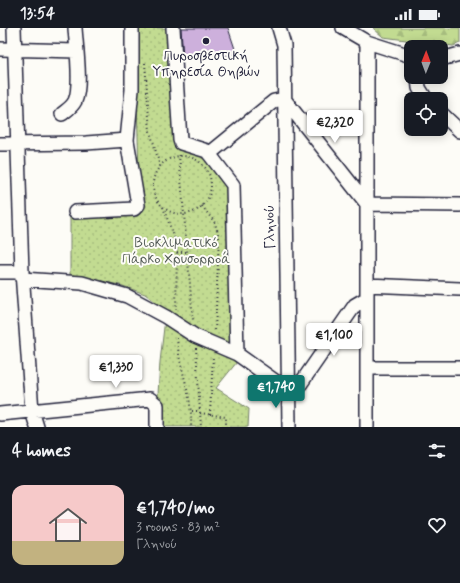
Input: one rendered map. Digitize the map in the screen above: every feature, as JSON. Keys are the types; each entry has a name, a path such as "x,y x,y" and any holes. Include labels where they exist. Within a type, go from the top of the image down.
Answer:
{"street":[{"path":"14,28 22,276 32,411 36,427"},
{"path":"62,114 72,106 76,99 78,88 75,28"},
{"path":"75,212 137,207 138,205 127,140 132,90 132,28"},
{"path":"173,28 180,140 185,144 204,149 210,154 233,185 237,354"},
{"name":"Γληνού","path":"279,28 284,45 289,427"},
{"path":"343,28 367,42 404,54"},
{"path":"367,42 367,427"},
{"path":"0,49 76,51"},
{"path":"448,57 460,54"},
{"path":"210,154 274,101 284,99 367,204"},
{"path":"448,120 460,131"},
{"path":"0,144 18,145 127,140"},
{"path":"367,204 460,205"},
{"path":"0,272 82,283 127,296 195,336 237,354 289,391 297,389 355,305 367,291 460,289"},
{"path":"367,368 460,368"},
{"path":"0,414 150,399 157,405 157,427"}],"path":[{"path":"145,60 150,131 160,166"},
{"path":"179,157 195,336 201,427"},
{"path":"179,157 193,158 204,166 207,171 210,190 202,206 184,214 170,211 163,207 155,195 154,180 160,166 179,157"},
{"path":"202,206 215,223 219,237 210,415"},
{"path":"177,252 188,252"},
{"path":"192,411 226,417 226,427"}],"green space":[{"name":"Βιοκλιματικό Πάρκο Χρυσορροά","path":"135,28 176,28 188,144 204,154 229,185 237,362 216,388 249,409 248,427 156,427 160,362 166,310 145,294 120,285 70,275 70,212 140,210"},
{"path":"373,28 460,28 460,43 453,46 448,45 448,40 406,40 383,37"}],"building":[{"name":"Πυροσβεστική Υπηρεσία Θηβών","path":"181,28 228,28 237,55 183,58"}],"place":[{"name":"Πυροσβεστική Υπηρεσία Θηβών","path":"206,41"}]}
